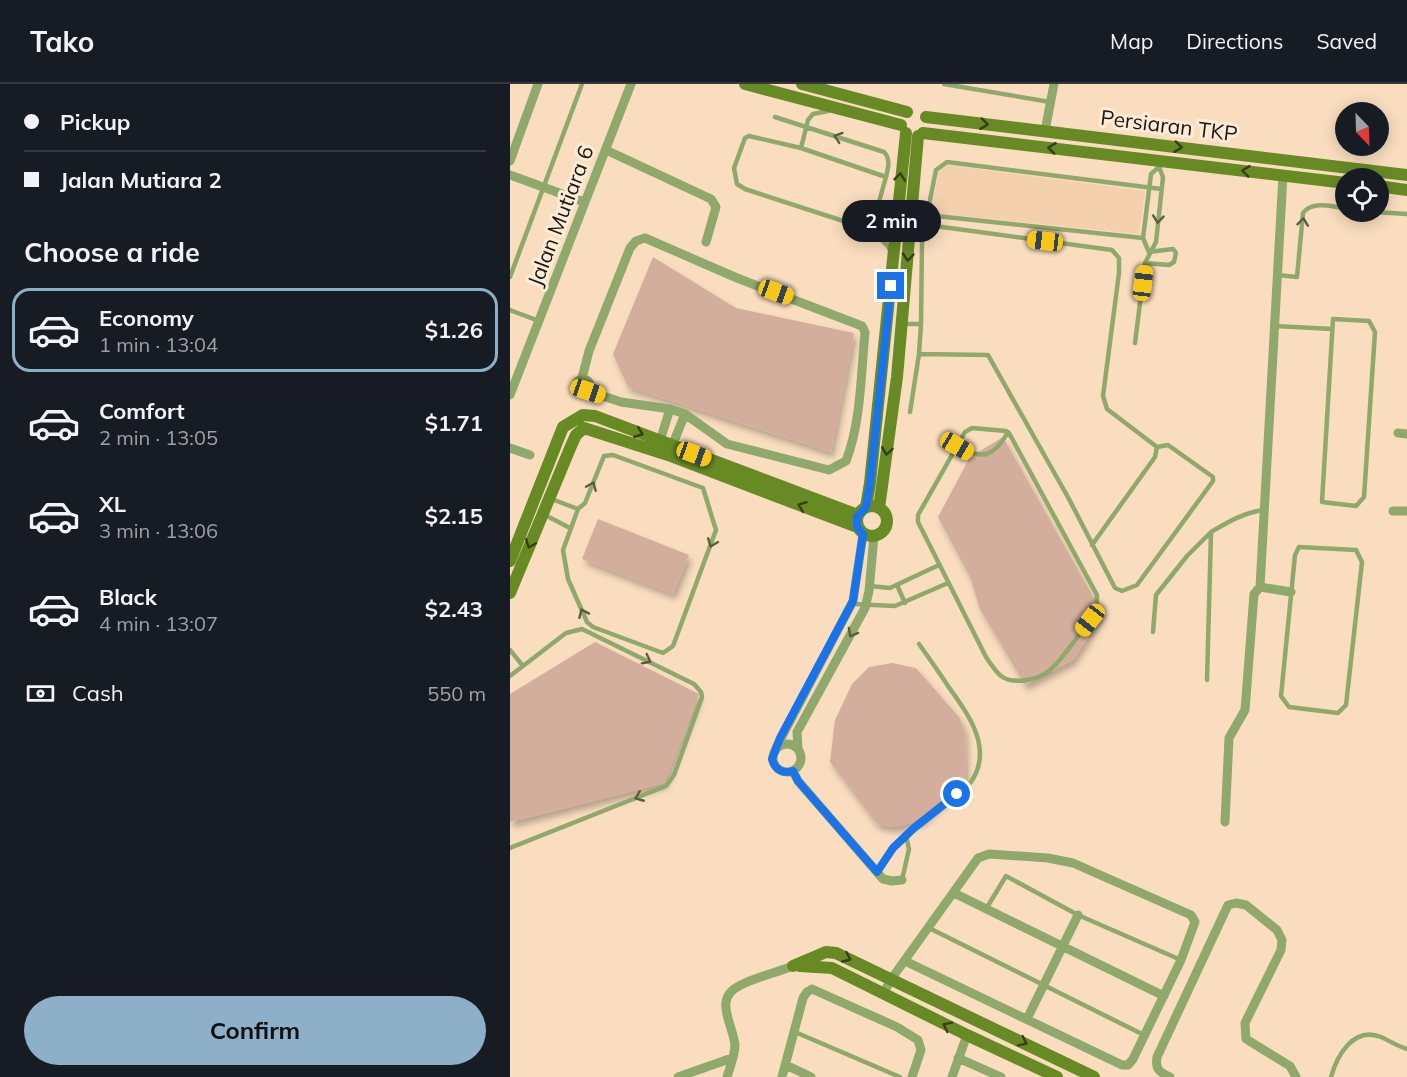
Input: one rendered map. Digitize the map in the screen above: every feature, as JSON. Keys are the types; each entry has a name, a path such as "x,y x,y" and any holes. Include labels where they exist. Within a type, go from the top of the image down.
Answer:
{"street":[{"path":"510,161 537,84"},
{"name":"Jalan Mutiara 6","path":"510,395 631,84"},
{"name":"Persiaran TKP","path":"745,84 849,111 912,131 1159,164 1335,182"},
{"path":"802,84 907,112 902,117 912,131 911,214 897,377 879,508"},
{"path":"1045,131 1054,84"},
{"path":"819,104 824,89"},
{"name":"Persiaran TKP","path":"907,112 916,110 926,117 1407,175"},
{"path":"912,131 927,125 926,117"},
{"path":"510,561 563,427 583,415 595,416 664,449 863,524 881,533 886,525 886,515 879,508 870,506 863,524 870,586 866,604 797,732 801,759 797,768 784,772 776,767 772,759 852,604 855,593 863,524 870,483 897,211 912,131"},
{"path":"606,150 711,199 716,207 706,242"},
{"path":"510,175 584,202"},
{"path":"1225,822 1229,738 1245,710 1254,594 1260,587 1283,175"},
{"path":"1389,188 1407,190"},
{"path":"911,214 927,215"},
{"path":"645,238 737,278 862,326 865,332 858,405 850,451 846,461 830,470 727,444 685,414 670,409 621,402 588,391 580,393 576,388 577,382 582,378 589,351 630,248 636,241 645,238"},
{"path":"664,449 670,409"},
{"path":"664,449 685,414"},
{"path":"510,593 576,435 584,428 664,449"},
{"path":"510,448 530,455"},
{"path":"1393,511 1407,511"},
{"path":"1260,587 1291,592"},
{"path":"776,748 786,743 798,748"},
{"path":"793,771 798,781 877,872 884,879 902,880"},
{"path":"883,994 892,978 978,858 989,854 1072,862 1191,915 1195,922 1181,960 1128,1065 1122,1065 905,960"},
{"path":"954,893 1164,996"},
{"path":"1170,1077 1159,1071 1156,1065 1157,1057 1228,905 1236,903 1245,904 1277,930 1282,940 1281,950 1245,1023 1246,1039 1290,1066 1296,1077"},
{"path":"1027,1019 1078,915"},
{"path":"727,1077 735,1046 726,1014 725,1002 730,992 739,986 826,952 836,953 892,978 1094,1077"},
{"path":"793,966 832,968 1058,1077"},
{"path":"782,1077 803,998 812,989 897,1027 918,1040 921,1050 912,1077"},
{"path":"952,1077 967,1035"},
{"path":"678,1077 732,1058"},
{"path":"958,1058 1001,1077"},
{"path":"786,1065 811,1077"}],"lane":[{"path":"510,277 582,84"},
{"path":"944,84 1050,102"},
{"path":"801,148 806,127 813,114 822,111 849,111"},
{"path":"775,117 884,152 888,156 886,177 870,230"},
{"path":"886,177 801,148 749,136 745,138 734,168 737,184 745,189 870,230 887,226 897,211"},
{"path":"1143,238 927,215 936,170 947,162 1161,189"},
{"path":"1149,252 1143,238 1151,174 1159,164"},
{"path":"1135,343 1145,263 1156,242 1163,177 1159,164"},
{"path":"1277,275 1297,277 1303,213 1307,207 1313,205 1335,207"},
{"path":"1389,213 1407,214"},
{"path":"910,412 919,354 922,242 926,232 935,226 1112,250 1119,258 1119,273 1103,396 1107,409 1157,447 1168,445 1213,477 1213,481 1137,585 1122,591 1115,588 1069,499 988,355 919,354"},
{"path":"870,230 887,245 893,265"},
{"path":"1145,263 1169,265 1174,262 1176,253 1173,249 1149,252"},
{"path":"510,310 539,321"},
{"path":"1333,319 1369,321 1375,332 1364,497 1356,506 1322,502 1332,329 1333,319"},
{"path":"901,324 921,324"},
{"path":"1274,326 1332,329"},
{"path":"972,428 1008,432 1096,592 1096,609 1090,620 1050,670 1039,676 1012,681 999,675 986,657 920,528 918,515 965,432 972,428"},
{"path":"957,446 972,454 984,454 1001,444 1008,432"},
{"path":"1092,545 1155,457 1157,447"},
{"path":"608,455 703,488 716,530 673,646 668,651 663,654 593,627 587,622 568,579 563,549 578,509 585,502 604,456 608,455"},
{"path":"549,498 578,509"},
{"path":"1153,632 1156,595 1187,556 1211,532 1238,516 1263,510"},
{"path":"543,514 570,528"},
{"path":"1208,680 1211,532"},
{"path":"1299,547 1356,550 1362,562 1346,705 1338,713 1289,707 1281,696 1291,592 1295,555 1299,547"},
{"path":"870,586 886,589 939,565"},
{"path":"852,604 895,606 948,583"},
{"path":"897,585 905,603"},
{"path":"510,676 566,633 582,629 694,684 702,697 674,775 666,786 510,848"},
{"path":"877,872 893,848 971,782 977,771 978,738 972,721 919,644"},
{"path":"510,650 524,666"},
{"path":"902,880 909,849 906,836"},
{"path":"986,909 1006,876 1078,915 1181,960"},
{"path":"929,928 1144,1035"},
{"path":"795,1031 900,1077"},
{"path":"1331,1077 1341,1051 1353,1040 1367,1035 1379,1036 1395,1046 1407,1049"}],"shaded area":[{"path":"947,165 1145,191 1139,234 931,213 939,171"}],"building":[{"path":"653,257 736,308 854,333 831,452 628,387 613,354"},
{"path":"1003,437 1103,614 1073,660 1025,685 980,609 970,577 938,517 970,457"},
{"path":"598,519 689,555 673,594 582,559"},
{"path":"595,642 699,694 664,783 510,822 510,694"},
{"path":"892,663 916,668 959,717 965,731 966,781 921,821 892,827 877,824 830,762 835,720 852,684 869,667"}],"route":[{"path":"891,286 870,483 866,507 859,513 856,522 859,531 863,534 853,601 780,738 772,759 779,770 793,771 798,781 877,872 893,848 957,794"}]}
